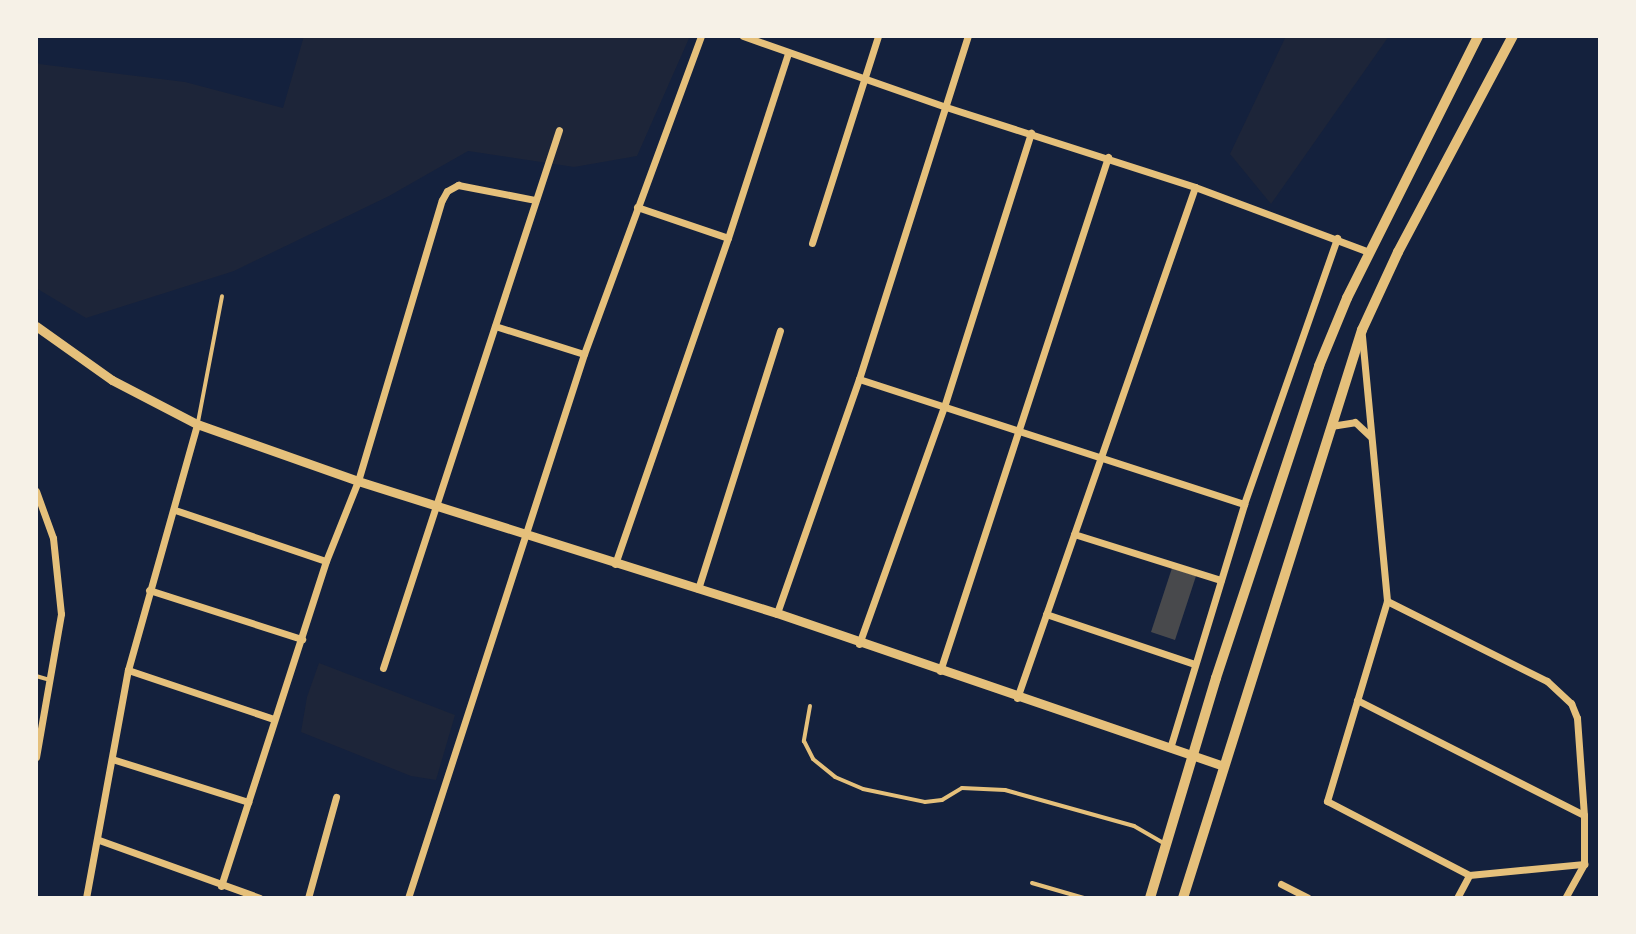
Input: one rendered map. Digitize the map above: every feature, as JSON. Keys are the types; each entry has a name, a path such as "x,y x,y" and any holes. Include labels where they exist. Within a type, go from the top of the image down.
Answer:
{"main road":[{"path":"1150,898 1192,754 1319,366 1369,252 1478,36"},
{"path":"1183,898 1362,330 1398,252 1513,36"}],"street":[{"path":"408,898 584,354 701,36"},
{"path":"743,36 946,107 1195,187 1369,252"},
{"path":"812,243 878,36"},
{"path":"777,613 859,379 968,36"},
{"path":"615,564 728,238 788,53"},
{"path":"383,668 559,130"},
{"path":"859,644 944,407 1031,132"},
{"path":"940,671 1021,432 1108,157"},
{"path":"221,886 326,561 358,481 442,200 447,191 458,185 535,200"},
{"path":"1017,698 1195,187"},
{"path":"637,207 728,238"},
{"path":"1171,745 1244,504 1337,238"},
{"path":"36,326 112,380 197,424 358,481 777,613 1017,698 1171,745 1223,766"},
{"path":"495,326 584,354"},
{"path":"1362,330 1387,601 1327,801 1469,875 1584,864"},
{"path":"698,589 780,331"},
{"path":"859,379 1244,504"},
{"path":"1331,426 1355,422 1371,438"},
{"path":"86,898 128,670 197,424"},
{"path":"36,491 53,538 61,585 61,614 36,757"},
{"path":"175,510 326,561"},
{"path":"1074,534 1221,580"},
{"path":"149,590 302,639"},
{"path":"1387,601 1547,681 1571,703 1577,718 1584,864 1565,898"},
{"path":"1046,614 1195,664"},
{"path":"128,670 274,719"},
{"path":"1357,700 1584,815"},
{"path":"112,759 248,802"},
{"path":"308,898 336,797"},
{"path":"99,840 260,898"},
{"path":"1457,898 1469,875"},
{"path":"1281,884 1308,898"}],"lane":[{"path":"197,424 222,296"},
{"path":"36,676 50,680"},
{"path":"810,706 804,741 813,759 835,777 863,789 925,802 942,800 962,788 1005,790 1134,826 1165,844"},
{"path":"1032,883 1084,898"}],"shaded area":[{"path":"304,36 690,36 637,156 574,167 468,151 389,196 234,271 86,318 36,288 36,60 39,64 185,82 283,108"},
{"path":"1286,36 1389,36 1271,204 1230,154"},
{"path":"319,663 455,715 436,780 411,776 301,732 307,697"}],"building":[{"path":"1172,568 1196,576 1175,640 1151,632"}]}
